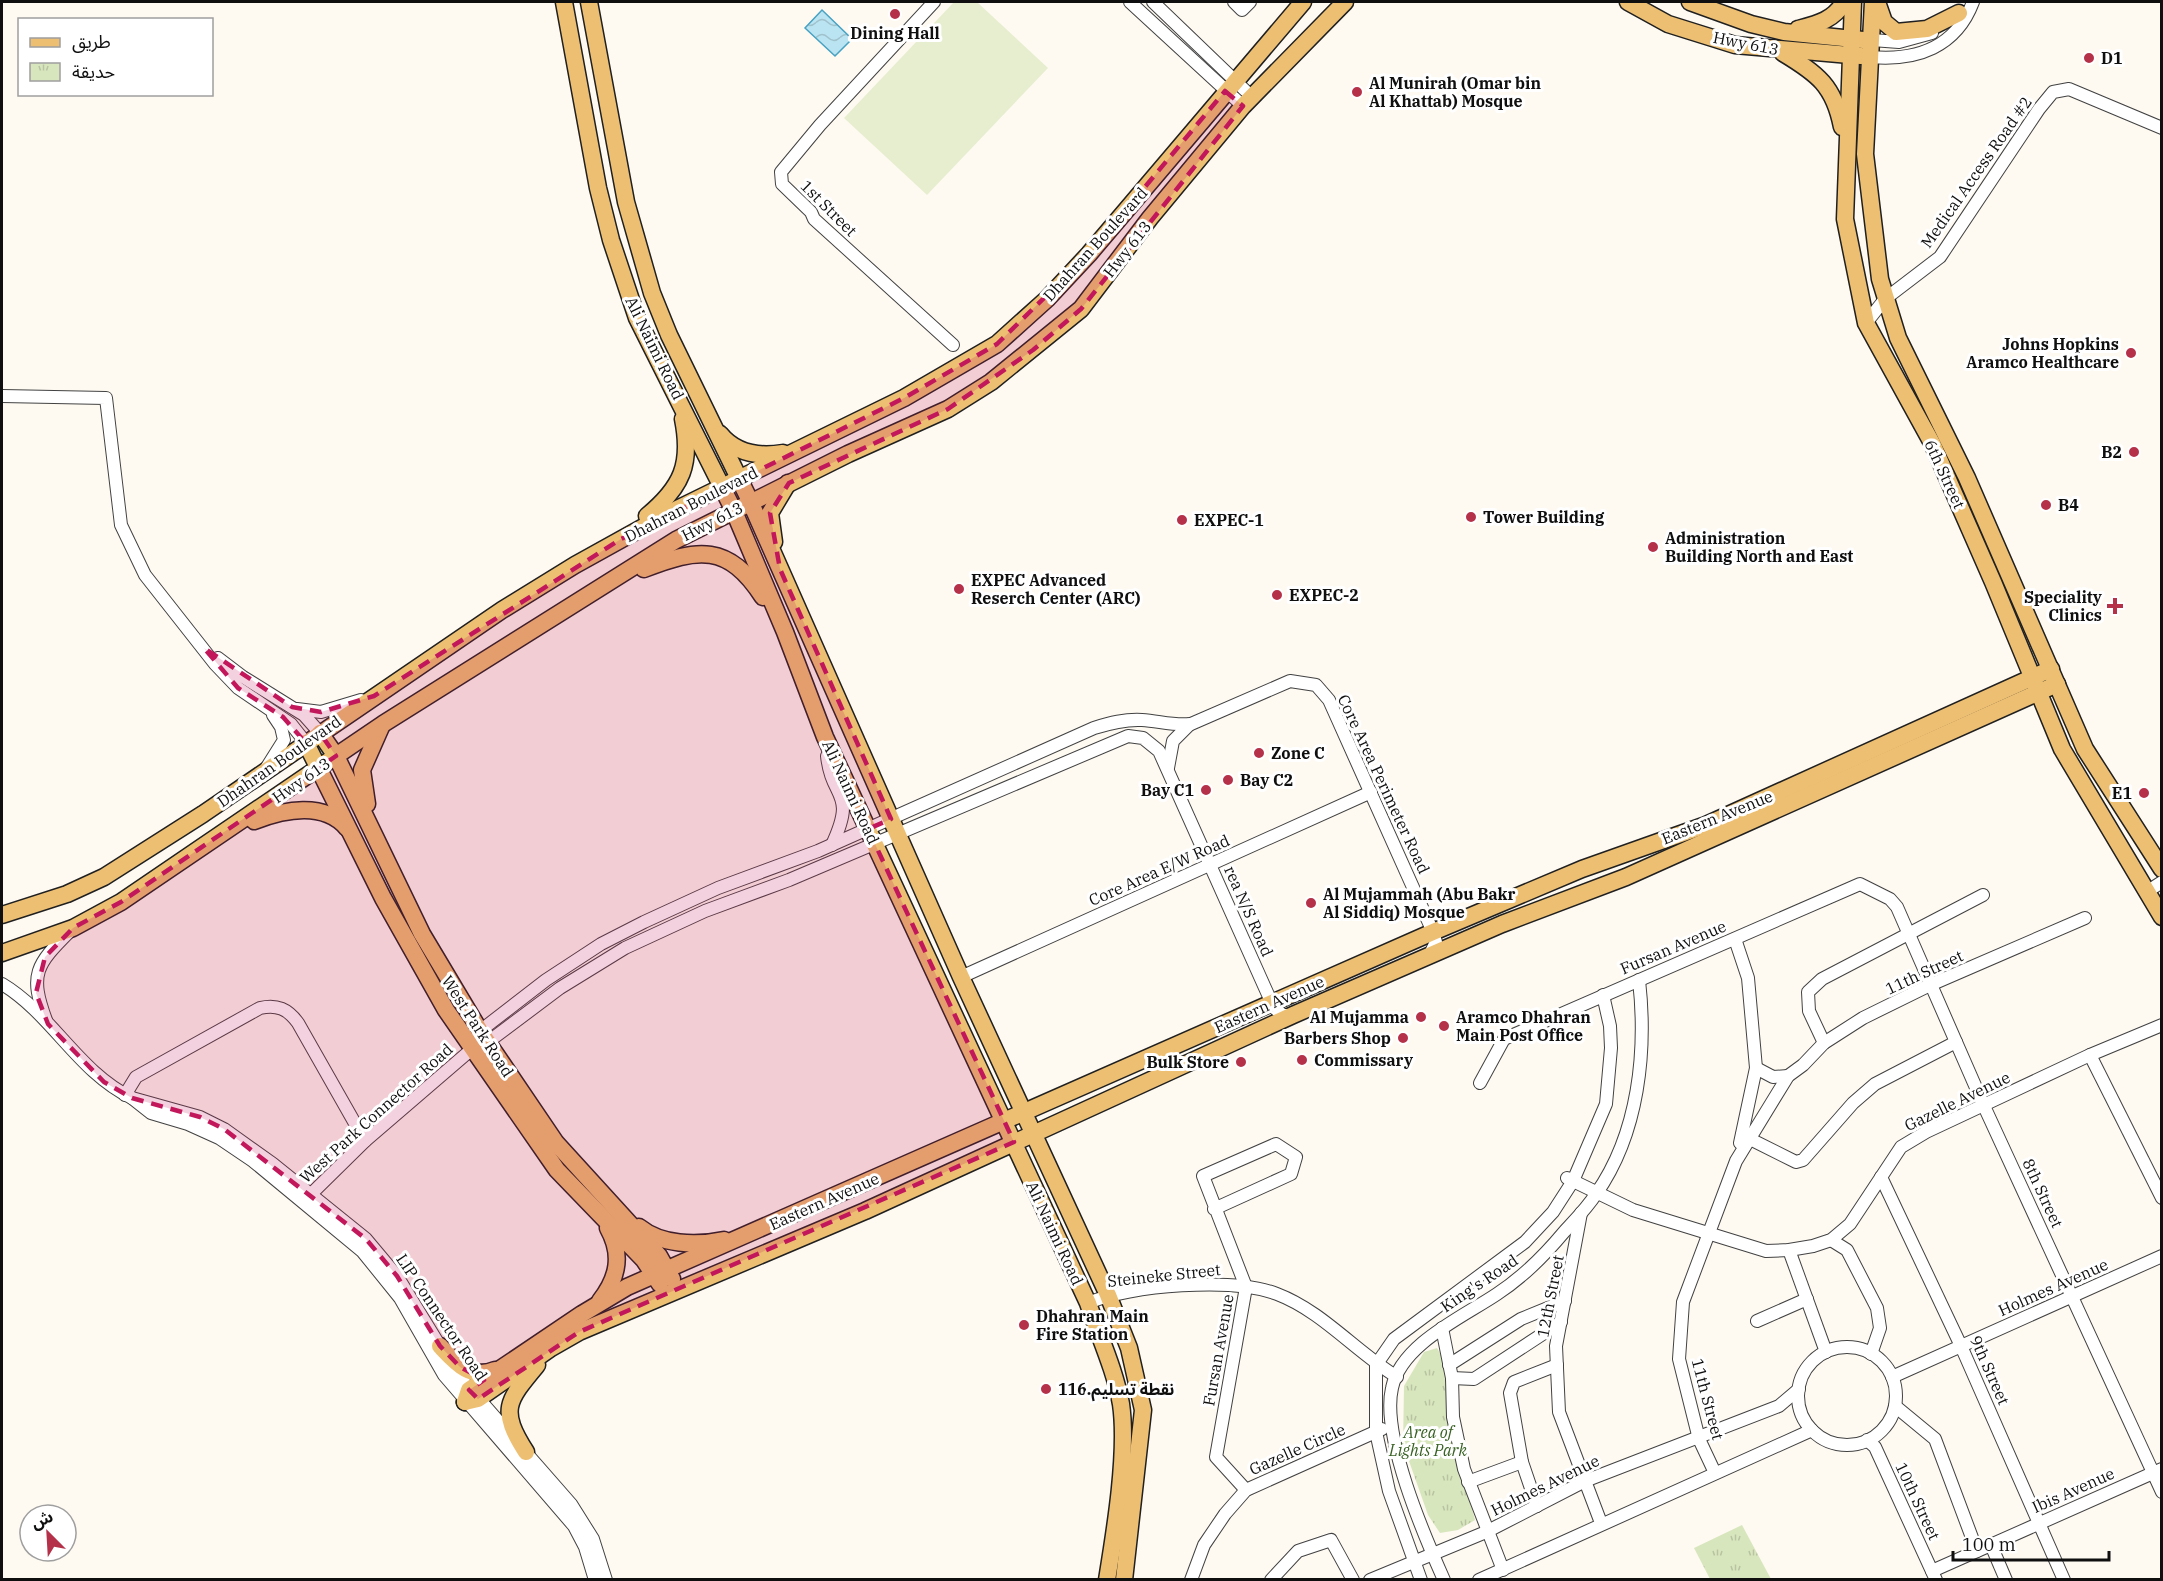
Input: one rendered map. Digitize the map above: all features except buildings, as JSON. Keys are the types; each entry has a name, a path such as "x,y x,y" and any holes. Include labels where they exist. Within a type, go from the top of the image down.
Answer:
{"main road":[{"name":"Ali Naimi Road","path":"564,2 594,166 611,240 637,318 733,509 785,632 825,737 1088,1303 1116,1381 1121,1406 1122,1448 1107,1580"},
{"name":"Ali Naimi Road","path":"589,2 626,202 639,251 669,335 750,501 961,977 1108,1295 1129,1348 1143,1410 1124,1580"},
{"name":"Dhahran Boulevard","path":"2,915 67,894 105,877 203,814 502,610 621,539 722,486 934,382 996,344 1047,299 1089,254 1229,86 1303,2"},
{"name":"Hwy 613","path":"2,953 73,927 121,902 383,724 676,540 733,509 948,409 991,382 1081,309 1150,218 1247,101 1345,2"},
{"name":"Hwy 613","path":"1628,2 1668,24 1735,45 1851,56 1871,49"},
{"path":"1690,2 1751,24 1784,32 1852,38 1871,49"},
{"path":"1784,32 1825,21 1835,14 1844,2"},
{"name":"6th Street","path":"1853,2 1845,219 1866,323 1932,443 2062,749 2155,887 2162,917"},
{"path":"1875,2 1884,22 1896,32 1927,29 1967,5"},
{"name":"6th Street","path":"1875,2 1865,154 1880,279 1885,299 1898,338 1967,478 2085,749 2162,869"},
{"path":"1780,51 1808,68 1833,95 1848,154"},
{"path":"621,539 661,505 679,483 687,454 687,438 680,400"},
{"path":"709,419 726,442 744,452 767,455 801,449"},
{"path":"780,569 771,532 770,513 789,483"},
{"path":"607,584 687,553 717,556 734,565 753,582 785,632"},
{"name":"Eastern Avenue","path":"471,1397 501,1368 597,1304 661,1272 1433,932 1582,869 1706,825 2054,676"},
{"name":"Eastern Avenue","path":"471,1397 579,1332 865,1211 1293,1015 1502,924 1626,878 2036,684"},
{"path":"375,840 361,782 362,770 383,724"},
{"name":"West Park Road","path":"320,733 336,756 436,961 556,1143 609,1213 661,1272 672,1293"},
{"name":"West Park Road","path":"306,743 321,768 408,946 472,1049 542,1150 609,1213"},
{"path":"225,832 289,810 332,815 340,819 353,835"},
{"path":"609,1213 644,1231 672,1241 720,1241 751,1234"},
{"path":"597,1304 615,1277 618,1254 609,1213"},
{"name":"Eastern Avenue","path":"440,1346 460,1367 474,1373 488,1373 501,1368"},
{"name":"Eastern Avenue","path":"526,1452 513,1431 508,1408 514,1391 551,1348"}],"street":[{"name":"1st Street","path":"934,2 820,125 781,172 782,184 811,212 814,219 953,345"},
{"path":"1130,2 1247,101"},
{"path":"1153,2 1229,86"},
{"path":"1234,2 1242,10 1250,2"},
{"path":"1871,49 1914,55 1942,43 1962,26 1967,5"},
{"path":"1871,49 1916,39 1931,33 1967,5"},
{"name":"Medical Access Road #2","path":"1866,323 1885,299 1940,257 2039,109 2053,92 2068,89 2162,128"},
{"path":"2,396 106,398 119,516 130,548 165,602 238,687 291,724 306,743"},
{"path":"204,648 243,677 304,715 320,733"},
{"name":"Core Area Perimeter Road","path":"1191,724 1290,681 1308,682 1322,690 1329,700 1433,932"},
{"path":"292,707 321,712 374,696"},
{"path":"259,702 277,720 284,740 261,773"},
{"path":"484,1036 625,948 705,911 789,880 872,836 1110,723 1144,720 1177,726 1191,724"},
{"path":"1169,775 1168,762 1173,741 1191,724"},
{"name":"rea N/S Road","path":"894,826 1128,736 1136,736 1151,742 1159,751 1272,1003"},
{"path":"825,737 828,762 844,799 843,820 832,845"},
{"name":"Core Area E/W Road","path":"961,977 1371,792"},
{"path":"472,1049 546,980 601,944 718,888 832,845 872,836"},
{"name":"Fursan Avenue","path":"1480,1083 1504,1039 1860,884 1890,899 1897,908"},
{"path":"1824,1043 1809,1011 1808,992 1822,979 1983,895"},
{"name":"8th Street","path":"1897,908 1984,1106 2072,1296 2157,1471 2162,1492"},
{"name":"11th Street","path":"1715,1473 1699,1439 1679,1359 1683,1302 1746,1138 1788,1076 1803,1065 1824,1043 1863,1018 2085,918"},
{"name":"LIP Connector Road","path":"48,1024 36,993 36,977 45,957 73,927"},
{"path":"1429,956 1436,942 1433,932"},
{"name":"11th Street","path":"1735,939 1748,978 1756,1068 1746,1138"},
{"name":"King's Road","path":"1444,1580 1408,1491 1392,1425 1392,1389 1404,1360 1442,1329 1500,1292 1536,1265 1597,1193 1616,1156 1633,1111 1641,1069 1644,1020 1639,980"},
{"name":"LIP Connector Road","path":"2,984 48,1024 89,1069 151,1113 188,1124 219,1138 366,1239 410,1295 471,1397 569,1520 585,1546 595,1580"},
{"name":"King's Road","path":"1376,1365 1395,1339 1525,1242 1553,1212 1606,1104 1611,1048 1610,1026 1603,995"},
{"path":"1272,1003 1278,1013 1293,1015"},
{"path":"129,1097 136,1077 260,1008 278,1007 293,1015 365,1141"},
{"name":"Gazelle Avenue","path":"1569,1179 1633,1210 1766,1251 1813,1246 1831,1240 1850,1224 1901,1147 1926,1132 2090,1055 2162,1025"},
{"path":"1746,1138 1796,1162 1803,1160 1853,1103 1875,1084 1956,1042"},
{"name":"West Park Connector Road","path":"307,1198 365,1141 472,1049"},
{"path":"2090,1055 2162,1198"},
{"path":"1756,1068 1773,1077 1788,1076"},
{"name":"Fursan Avenue","path":"1214,1209 1291,1174 1296,1156 1276,1144 1203,1176 1214,1209 1246,1287 1216,1457 1246,1490"},
{"name":"9th Street","path":"1881,1177 1961,1346 2041,1523 2064,1580"},
{"name":"LIP Connector Road","path":"307,1198 378,1267 410,1315 444,1375 471,1397 526,1452 584,1522 601,1560 606,1580"},
{"name":"12th Street","path":"1581,1212 1556,1346 1559,1412 1601,1523"},
{"path":"1831,1240 1847,1250 1877,1308 1880,1328 1871,1354"},
{"path":"1789,1250 1826,1352"},
{"name":"Holmes Avenue","path":"1892,1377 2162,1256"},
{"name":"Steineke Street","path":"1088,1303 1108,1295 1232,1284 1276,1294 1318,1317 1376,1365 1397,1377"},
{"path":"1757,1322 1807,1299"},
{"path":"1449,1365 1521,1319 1565,1301"},
{"path":"1529,1316 1542,1334 1556,1346"},
{"path":"1452,1378 1474,1379 1561,1322"},
{"path":"1442,1329 1452,1378 1453,1417 1468,1482 1503,1570"},
{"path":"1850,1347 1871,1354 1883,1363 1892,1377 1894,1406 1885,1426 1867,1440 1852,1444 1837,1443 1812,1430 1800,1408 1799,1389 1809,1365 1826,1352 1850,1347"},
{"path":"1376,1365 1376,1432 1389,1491 1421,1580"},
{"path":"1537,1506 1522,1462 1510,1393 1514,1382 1557,1365"},
{"name":"Holmes Avenue","path":"1370,1580 1486,1532 1585,1481 1699,1439 1779,1406 1799,1389"},
{"path":"1894,1406 1935,1439 1977,1551"},
{"name":"Gazelle Circle","path":"1191,1580 1204,1545 1225,1514 1246,1490 1392,1425"},
{"path":"1479,1580 1601,1523 1812,1430"},
{"name":"10th Street","path":"1867,1440 1875,1447 1934,1575"},
{"path":"1468,1482 1522,1462"},
{"name":"Ibis Avenue","path":"1934,1575 1977,1551 2157,1471"},
{"path":"1271,1580 1298,1551 1331,1540 1353,1580"},
{"path":"1991,1545 2006,1580"}],"highlighted area":[{"path":"1225,91 1243,106 1081,309 1033,350 948,409 789,483 770,513 780,569 891,819 868,829 1014,1142 579,1332 478,1399 469,1390 484,1380 460,1367 440,1346 397,1276 366,1239 224,1129 200,1117 132,1098 104,1082 48,1024 36,993 45,957 73,928 121,902 336,756 320,733 306,743 283,717 238,688 204,648 292,707 321,712 374,696 621,539 904,398 997,344 1089,254"}],"green space":[{"path":"954,2 977,2 1048,68 927,195 844,118"},
{"name":"Area of Lights Park","path":"1437,1348 1445,1362 1451,1431 1475,1520 1458,1530 1440,1533 1428,1515 1403,1444 1404,1386 1424,1352"},
{"path":"1742,1525 1771,1579 1710,1579 1694,1548"}],"water":[{"path":"822,10 852,39 835,56 805,28"}],"place":[{"name":"Dining Hall","path":"895,14"},
{"name":"D1","path":"2089,58"},
{"name":"Al Munirah (Omar bin Al Khattab) Mosque","path":"1357,92"},
{"name":"Johns Hopkins Aramco Healthcare","path":"2131,353"},
{"name":"B2","path":"2134,452"},
{"name":"B4","path":"2046,505"},
{"name":"Tower Building","path":"1471,517"},
{"name":"EXPEC-1","path":"1182,520"},
{"name":"Administration Building North and East","path":"1653,547"},
{"name":"EXPEC Advanced Reserch Center (ARC)","path":"959,589"},
{"name":"EXPEC-2","path":"1277,595"},
{"name":"Speciality Clinics","path":"2115,606"},
{"name":"Zone C","path":"1259,753"},
{"name":"Bay C2","path":"1228,780"},
{"name":"Bay C1","path":"1206,790"},
{"name":"E1","path":"2144,793"},
{"name":"Al Mujammah (Abu Bakr Al Siddiq) Mosque","path":"1311,903"},
{"name":"Al Mujamma","path":"1421,1017"},
{"name":"Aramco Dhahran Main Post Office","path":"1444,1026"},
{"name":"Barbers Shop","path":"1403,1038"},
{"name":"Commissary","path":"1302,1060"},
{"name":"Bulk Store","path":"1241,1062"},
{"name":"Dhahran Main Fire Station","path":"1024,1325"},
{"name":"نقطة تسليم.116","path":"1046,1389"}]}
